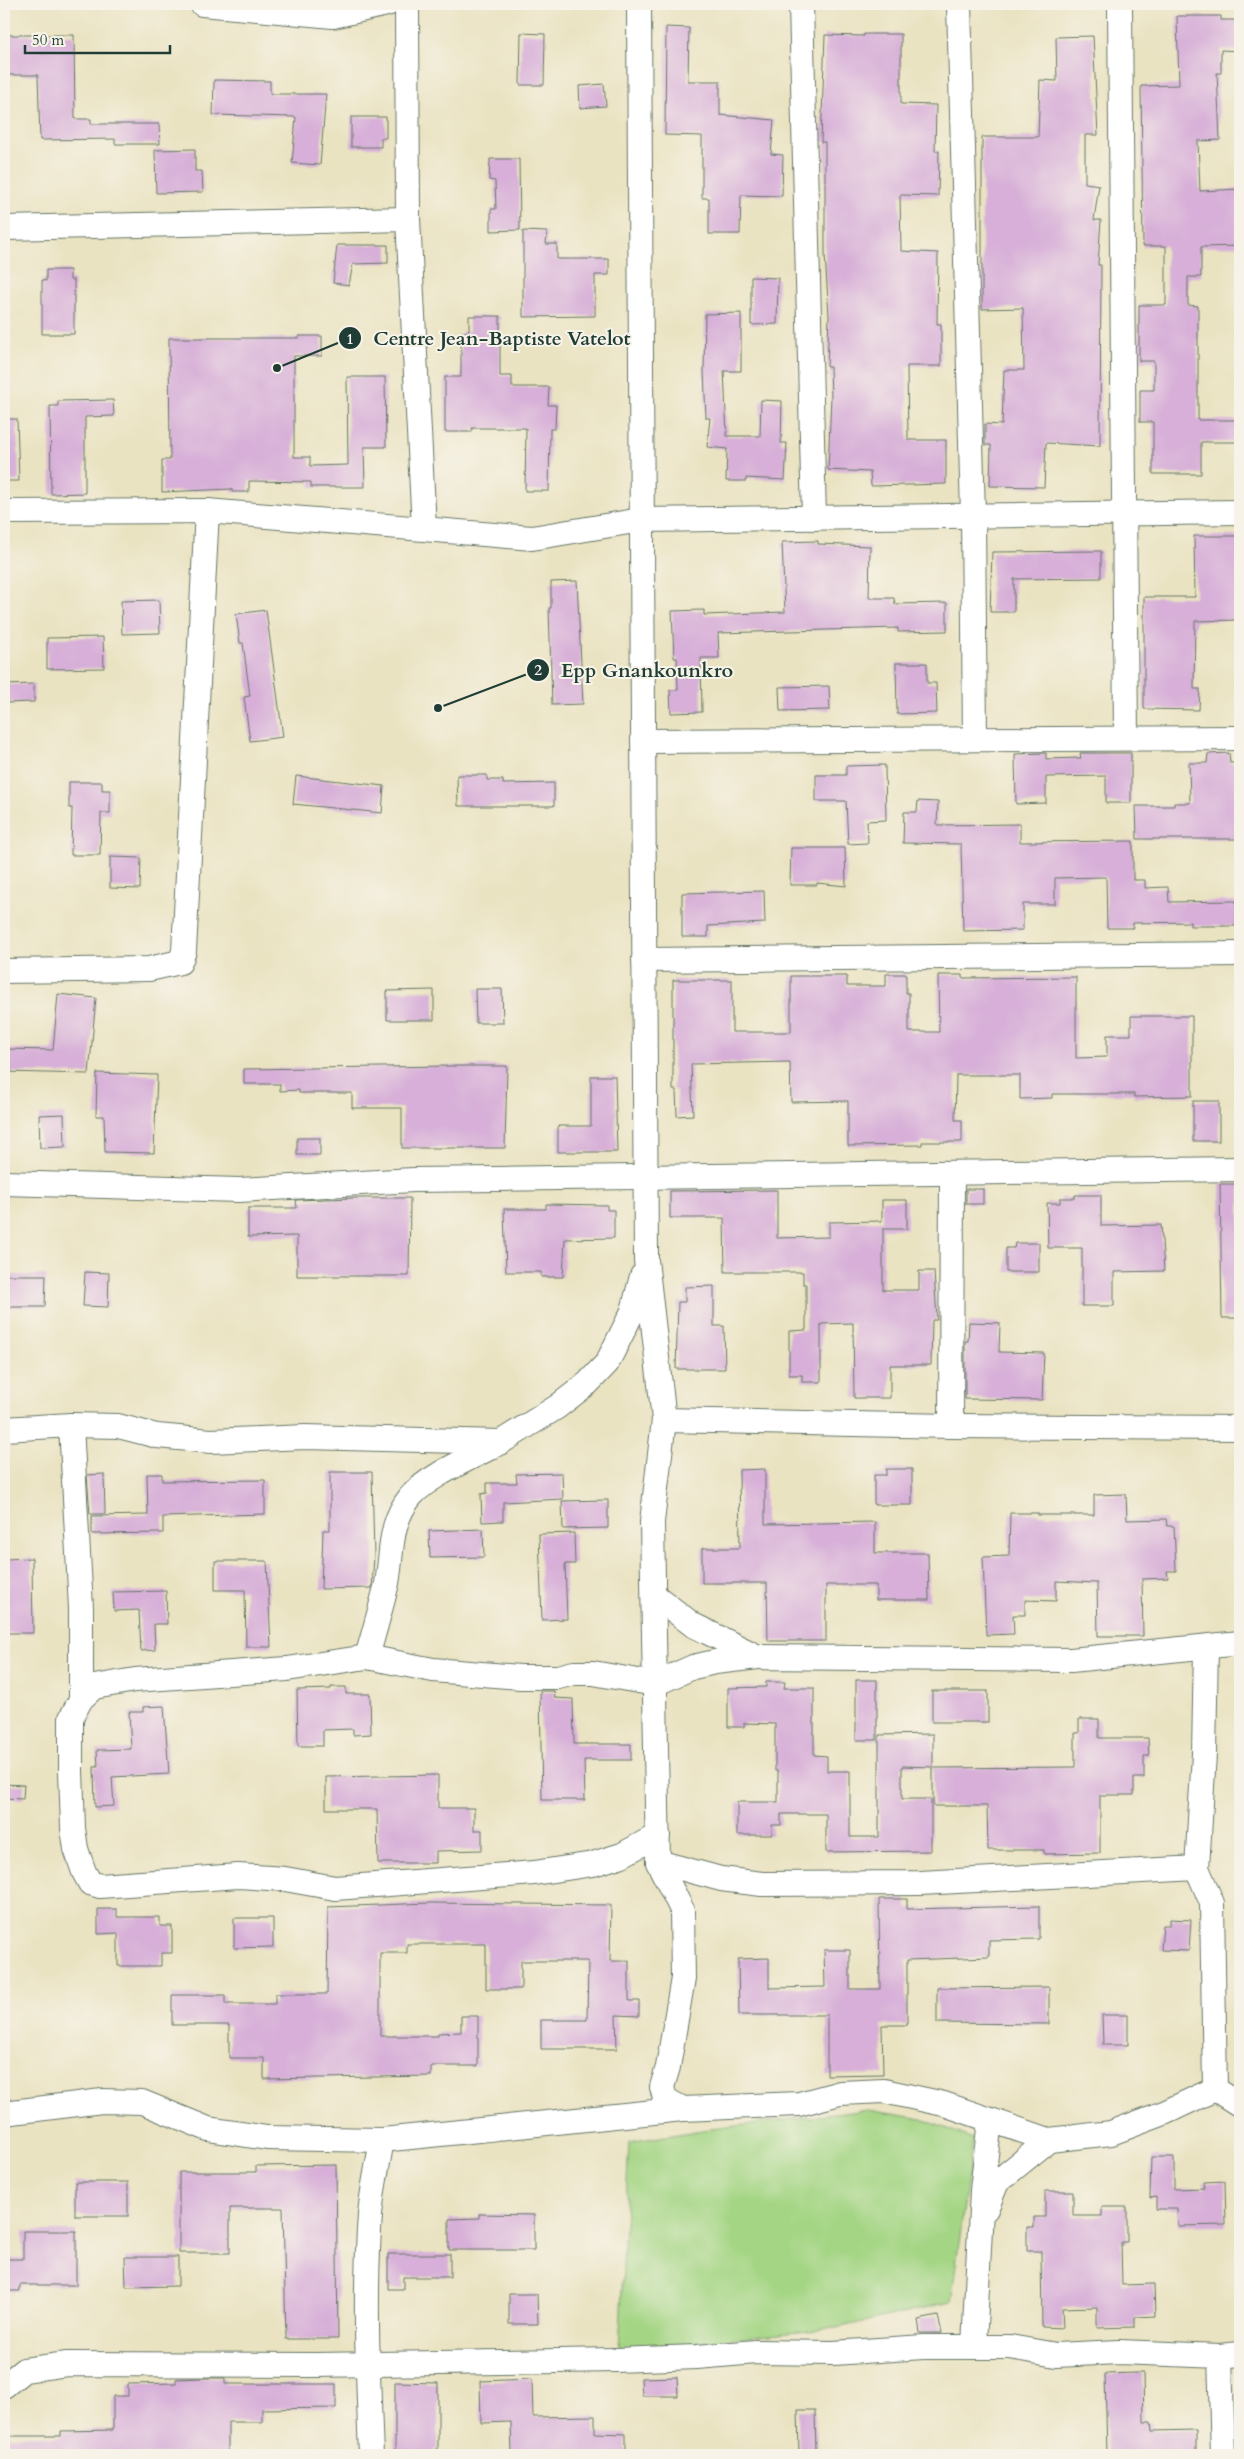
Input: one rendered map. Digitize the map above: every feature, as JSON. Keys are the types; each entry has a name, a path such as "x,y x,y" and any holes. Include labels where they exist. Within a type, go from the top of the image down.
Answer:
{"street":[{"path":"202,4 333,16 387,4"},
{"path":"407,4 408,219 424,528"},
{"path":"639,4 646,1260 664,1420 652,1522 658,1862 682,1910 683,1978 668,2067 662,2087 665,2099 683,2109"},
{"path":"801,4 814,518"},
{"path":"960,4 973,516 975,739"},
{"path":"1120,4 1126,738"},
{"path":"4,228 408,219"},
{"path":"4,512 207,511 532,538 641,520 1240,512"},
{"path":"4,971 149,969 180,962 184,951 207,511"},
{"path":"643,741 1240,738"},
{"path":"644,960 1240,954"},
{"path":"4,1183 239,1190 413,1180 1240,1169"},
{"path":"951,1426 952,1174"},
{"path":"367,1657 387,1582 390,1546 402,1510 412,1495 431,1481 501,1442 557,1407 588,1383 607,1363 633,1311 646,1260"},
{"path":"664,1420 951,1426 1240,1428"},
{"path":"4,1429 71,1425 118,1426 157,1436 211,1441 305,1437 501,1442"},
{"path":"71,1425 80,1608 81,1699"},
{"path":"654,1594 693,1625 758,1657"},
{"path":"658,1835 622,1855 593,1864 534,1873 335,1888 285,1879 238,1876 100,1886 90,1883 76,1849 73,1828 71,1718 81,1699 94,1687 208,1673 287,1669 367,1657 433,1670 530,1677 558,1677 574,1673 593,1674 655,1684 693,1667 715,1662 758,1657 1071,1660 1240,1643"},
{"path":"1206,1647 1204,1754 1197,1868 1212,1903 1215,2089"},
{"path":"658,1862 721,1879 762,1884 920,1883 1197,1868"},
{"path":"1215,2089 1240,2105"},
{"path":"4,2113 102,2101 142,2102 208,2129 267,2138 382,2140 683,2109 798,2104 840,2093 884,2090 944,2104 1049,2140 1111,2133 1164,2113 1215,2089"},
{"path":"974,2346 980,2224 990,2120"},
{"path":"371,2455 366,2362 370,2213 382,2140"},
{"path":"980,2224 998,2182 1049,2140"},
{"path":"4,2386 24,2370 67,2364 316,2365 366,2362 615,2360 697,2357 756,2352 833,2353 974,2346 1010,2347 1056,2355 1119,2352 1230,2355 1223,2455"}],"green space":[{"path":"868,2110 922,2119 973,2139 951,2302 837,2328 619,2351 629,2142 703,2130"}],"building":[{"path":"1177,16 1221,16 1221,20 1240,20 1240,51 1221,50 1221,73 1217,73 1220,140 1198,141 1200,191 1240,189 1240,246 1201,247 1201,277 1188,277 1188,305 1198,306 1198,420 1240,420 1240,442 1201,442 1201,474 1153,474 1153,422 1140,422 1140,390 1154,390 1154,361 1139,361 1139,305 1166,305 1166,246 1143,246 1141,86 1179,85"},
{"path":"666,27 689,28 688,81 720,81 720,115 774,120 771,154 783,155 782,196 741,195 740,234 709,234 709,198 702,198 702,136 665,135"},
{"path":"521,33 545,34 544,85 520,85"},
{"path":"864,34 901,34 901,104 936,105 935,151 939,151 938,196 900,195 901,251 938,253 937,324 941,324 941,366 907,366 908,440 946,440 946,484 871,486 870,472 828,470 831,397 830,367 827,367 829,316 825,255 825,142 821,142 825,35 864,36"},
{"path":"4,35 74,35 75,119 91,119 91,124 159,124 160,144 115,144 115,139 40,140 38,75 4,75"},
{"path":"1093,36 1098,135 1085,135 1085,183 1099,185 1094,220 1101,220 1098,265 1101,265 1100,446 1046,443 1044,487 990,486 991,445 985,445 985,424 1002,425 1004,370 1024,370 1023,308 982,309 982,137 1038,137 1040,80 1057,81 1056,37"},
{"path":"214,80 270,81 270,94 326,94 320,165 292,163 296,117 213,115"},
{"path":"604,84 606,106 580,108 579,86"},
{"path":"351,117 386,117 386,138 381,138 381,147 351,147"},
{"path":"195,149 195,171 202,171 203,192 156,193 155,150"},
{"path":"490,159 519,159 520,230 491,231 491,209 496,209 495,181 489,180"},
{"path":"523,231 547,232 546,244 557,244 557,259 609,259 609,275 595,275 595,316 523,317"},
{"path":"337,245 388,245 388,263 353,264 349,285 333,283"},
{"path":"46,270 70,270 70,280 74,280 74,334 42,334 42,280 46,281"},
{"path":"751,277 778,278 777,324 751,325"},
{"path":"741,313 741,371 724,371 727,436 760,436 761,400 782,401 781,443 787,443 785,480 746,478 746,481 726,481 727,449 707,447 710,418 706,418 704,371 705,314"},
{"path":"469,316 500,316 500,376 512,376 512,387 549,387 548,405 556,405 555,429 550,429 549,491 525,491 526,428 472,428 472,432 445,432 445,377 461,377 461,332 469,332"},
{"path":"299,336 322,336 322,356 294,356 294,457 310,457 310,466 348,465 347,377 385,377 386,447 364,447 365,487 311,487 311,482 249,481 249,492 232,492 232,489 162,492 162,460 170,460 169,338 299,338"},
{"path":"113,400 114,416 85,417 85,493 51,494 50,406 58,406 58,401"},
{"path":"4,419 17,419 19,481 4,481"},
{"path":"1194,536 1240,536 1240,620 1195,621 1194,689 1200,689 1199,710 1144,709 1144,597 1195,597"},
{"path":"818,541 818,544 870,546 869,598 894,598 895,604 947,603 947,631 898,632 898,628 718,633 719,658 701,658 702,712 671,713 670,690 678,690 677,658 674,658 672,611 704,610 704,615 785,612 782,542"},
{"path":"1101,551 1101,578 1014,579 1014,612 990,612 992,552"},
{"path":"577,581 583,704 552,705 549,608 551,608 551,582"},
{"path":"159,600 160,633 122,634 121,601"},
{"path":"266,610 283,737 250,741 244,697 250,696 243,643 240,643 236,614"},
{"path":"103,637 104,668 47,669 47,638"},
{"path":"896,663 927,663 927,683 936,683 937,713 897,714"},
{"path":"34,684 34,702 4,703 4,685"},
{"path":"829,686 830,710 780,711 779,687"},
{"path":"1046,753 1046,759 1081,758 1080,753 1131,753 1131,803 1106,803 1106,776 1046,777 1046,803 1016,804 1015,754"},
{"path":"1229,753 1230,763 1240,763 1240,839 1137,839 1136,806 1174,806 1174,803 1190,803 1189,763 1207,763 1208,754"},
{"path":"885,765 886,820 867,821 868,843 848,844 846,801 816,801 816,775 846,775 846,766"},
{"path":"457,775 487,775 487,780 503,780 503,784 554,783 554,806 458,806"},
{"path":"296,776 384,786 382,813 293,804"},
{"path":"69,782 102,782 102,790 110,790 110,813 101,813 100,855 71,855 72,808 69,808"},
{"path":"918,801 938,802 937,825 1020,824 1020,842 1133,841 1133,880 1145,880 1145,888 1168,887 1169,902 1236,901 1236,926 1190,926 1190,922 1133,923 1133,928 1107,928 1106,877 1055,878 1055,904 1023,904 1023,930 963,931 961,844 903,843 904,812 917,812"},
{"path":"791,848 845,848 846,886 817,883 817,885 790,885"},
{"path":"110,857 141,858 140,889 110,888"},
{"path":"764,891 765,923 708,926 708,937 682,937 682,893"},
{"path":"886,974 906,974 906,993 909,993 909,1032 939,1032 938,975 962,975 962,978 1076,977 1076,1058 1107,1057 1107,1035 1131,1035 1131,1016 1192,1016 1192,1096 1134,1097 1134,1094 1052,1094 1052,1098 1020,1099 1020,1075 956,1075 955,1120 962,1120 962,1142 922,1142 922,1145 848,1146 848,1101 791,1102 790,1062 691,1064 693,1115 677,1116 676,1090 673,1090 673,980 732,980 732,1032 791,1032 791,976 847,976 847,986 886,986"},
{"path":"475,989 502,989 503,1023 476,1023"},
{"path":"434,990 434,1020 387,1020 387,991"},
{"path":"58,994 96,998 89,1074 4,1072 4,1049 53,1050"},
{"path":"507,1066 505,1148 402,1148 402,1108 352,1108 352,1093 299,1093 299,1090 280,1091 280,1084 244,1084 244,1069"},
{"path":"97,1073 157,1075 154,1153 105,1152 104,1116 96,1116"},
{"path":"591,1076 615,1076 617,1152 558,1152 558,1126 591,1126"},
{"path":"1193,1101 1219,1101 1219,1141 1193,1141"},
{"path":"64,1114 65,1147 40,1148 39,1115"},
{"path":"297,1138 320,1138 320,1155 297,1155"},
{"path":"1220,1184 1240,1184 1240,1318 1222,1318"},
{"path":"966,1189 983,1189 983,1204 966,1204"},
{"path":"777,1190 777,1238 829,1237 829,1222 882,1221 882,1200 907,1200 907,1229 883,1229 883,1290 919,1290 919,1271 934,1271 937,1320 932,1320 931,1365 890,1365 890,1398 854,1398 853,1323 821,1324 821,1382 802,1382 802,1375 789,1375 789,1331 806,1330 806,1284 803,1284 803,1272 725,1272 724,1218 670,1218 670,1191"},
{"path":"1075,1195 1101,1195 1101,1226 1161,1225 1164,1271 1114,1272 1114,1306 1082,1306 1082,1248 1048,1248 1047,1203 1060,1203 1060,1198 1075,1198"},
{"path":"410,1198 409,1276 297,1276 297,1236 248,1237 248,1208 297,1208 296,1200"},
{"path":"546,1204 607,1205 607,1210 614,1210 614,1238 565,1239 563,1277 541,1277 541,1272 506,1272 504,1209 546,1209"},
{"path":"1015,1243 1039,1243 1039,1272 1006,1272 1006,1248 1014,1248"},
{"path":"85,1272 109,1273 108,1307 83,1306"},
{"path":"4,1275 46,1275 45,1307 4,1307"},
{"path":"714,1286 714,1326 724,1326 725,1369 676,1369 678,1302 685,1302 685,1287"},
{"path":"969,1322 1000,1323 999,1352 1044,1353 1042,1400 965,1399 965,1341 968,1341"},
{"path":"765,1469 765,1524 875,1522 875,1553 928,1553 929,1600 876,1600 876,1585 826,1585 826,1641 768,1641 767,1583 702,1583 702,1548 740,1548 739,1470"},
{"path":"886,1469 912,1469 912,1505 874,1505 874,1475 886,1475"},
{"path":"330,1472 372,1472 374,1556 372,1588 321,1589 323,1530 330,1530"},
{"path":"562,1473 563,1499 503,1502 503,1521 482,1522 481,1494 487,1493 487,1483 517,1483 516,1474"},
{"path":"104,1474 105,1514 90,1514 87,1475"},
{"path":"147,1474 162,1474 162,1481 265,1480 265,1514 163,1517 163,1533 92,1534 92,1516 148,1515"},
{"path":"1126,1494 1127,1520 1166,1519 1167,1526 1174,1526 1176,1571 1167,1571 1168,1578 1142,1579 1143,1636 1098,1636 1097,1583 1056,1581 1056,1601 1025,1600 1025,1615 1013,1615 1014,1634 986,1635 983,1557 1009,1556 1010,1513 1094,1515 1094,1495"},
{"path":"608,1500 608,1528 563,1529 562,1501"},
{"path":"483,1529 484,1557 430,1558 429,1531"},
{"path":"574,1533 575,1564 565,1564 567,1619 542,1620 539,1534"},
{"path":"32,1558 33,1633 4,1633 4,1559"},
{"path":"215,1561 267,1561 271,1647 246,1647 245,1590 215,1590"},
{"path":"166,1591 167,1624 154,1624 155,1650 141,1651 139,1610 114,1611 113,1592"},
{"path":"856,1680 877,1680 877,1740 856,1740"},
{"path":"766,1682 785,1682 784,1688 814,1688 814,1755 827,1756 827,1771 850,1771 850,1837 879,1837 879,1735 933,1734 933,1767 902,1766 902,1799 931,1799 931,1851 826,1852 826,1814 781,1814 781,1825 772,1825 772,1835 737,1835 737,1802 778,1802 778,1771 775,1771 775,1724 744,1723 744,1727 728,1727 728,1688 766,1687"},
{"path":"331,1687 346,1687 346,1694 370,1694 371,1734 353,1735 353,1729 323,1730 323,1746 298,1746 297,1690 331,1689"},
{"path":"540,1691 554,1691 555,1698 573,1699 574,1744 631,1744 631,1760 584,1760 585,1800 542,1800"},
{"path":"932,1691 988,1691 988,1722 932,1722"},
{"path":"164,1706 169,1774 112,1777 114,1806 95,1807 94,1767 98,1767 97,1750 131,1749 129,1712 143,1712 143,1707"},
{"path":"1079,1719 1099,1719 1099,1738 1148,1738 1149,1756 1144,1756 1144,1778 1134,1778 1134,1795 1100,1795 1100,1853 1044,1854 1044,1850 988,1850 987,1806 933,1806 933,1768 1075,1767 1075,1733 1079,1733"},
{"path":"438,1775 438,1808 474,1808 474,1830 482,1830 482,1850 436,1851 436,1863 378,1863 377,1809 326,1809 326,1777"},
{"path":"4,1784 24,1785 23,1799 4,1798"},
{"path":"879,1899 907,1899 907,1909 1039,1906 1039,1939 989,1940 989,1957 907,1960 907,2025 882,2025 883,2074 827,2075 827,2015 739,2015 738,1959 769,1958 769,1988 825,1987 824,1950 850,1950 850,1989 880,1989"},
{"path":"430,1903 611,1905 610,1961 629,1961 629,2001 639,2001 639,2016 616,2015 617,2049 541,2049 541,2020 587,2020 588,1961 521,1961 521,1989 486,1989 486,1944 407,1944 407,1953 380,1953 380,2036 438,2036 438,2033 461,2032 461,2016 478,2016 478,2066 431,2066 431,2076 264,2079 264,2058 229,2058 229,2025 172,2025 172,1995 225,1995 225,2004 275,2004 275,1994 327,1994 328,1907"},
{"path":"98,1909 117,1909 117,1917 160,1917 160,1926 172,1926 172,1953 161,1953 161,1966 118,1966 118,1933 98,1934"},
{"path":"234,1918 273,1918 273,1947 234,1948"},
{"path":"1170,1919 1191,1920 1189,1951 1161,1950 1163,1925 1170,1925"},
{"path":"1049,1987 1049,2024 937,2023 937,1988"},
{"path":"1102,2015 1128,2015 1128,2045 1103,2045"},
{"path":"1151,2157 1174,2157 1174,2189 1204,2188 1203,2182 1225,2181 1226,2225 1178,2226 1177,2209 1156,2209 1156,2197 1150,2198"},
{"path":"336,2165 338,2339 286,2339 283,2208 230,2208 230,2253 179,2253 179,2172 256,2172 256,2166"},
{"path":"75,2182 128,2182 128,2216 75,2216"},
{"path":"1045,2191 1073,2191 1073,2216 1102,2216 1102,2207 1127,2207 1127,2242 1121,2242 1122,2285 1154,2284 1155,2316 1135,2317 1135,2327 1097,2328 1097,2307 1062,2308 1063,2328 1042,2327 1041,2251 1027,2251 1027,2227 1034,2227 1034,2217 1045,2217"},
{"path":"479,2214 534,2215 534,2250 449,2250 449,2219 479,2218"},
{"path":"23,2231 76,2231 76,2285 20,2285 20,2291 4,2291 4,2259 23,2259"},
{"path":"388,2254 450,2254 450,2277 403,2277 403,2289 388,2289"},
{"path":"125,2257 178,2257 178,2286 126,2287"},
{"path":"509,2294 537,2294 538,2324 509,2324"},
{"path":"938,2316 942,2333 920,2333 918,2320"},
{"path":"1143,2373 1144,2422 1151,2422 1152,2431 1196,2430 1196,2455 1107,2455 1105,2374"},
{"path":"677,2377 678,2396 642,2396 641,2378"},
{"path":"225,2378 225,2384 336,2384 336,2408 262,2409 262,2422 228,2422 228,2455 5,2455 5,2436 61,2436 61,2431 113,2430 113,2396 128,2396 128,2384 176,2383 176,2379"},
{"path":"532,2379 533,2417 595,2416 595,2433 626,2434 626,2455 512,2455 511,2422 481,2423 480,2381"},
{"path":"395,2382 438,2383 438,2450 434,2450 434,2455 395,2455"},
{"path":"798,2410 815,2410 816,2455 799,2455"}],"place":[{"name":"Centre Jean-Baptiste Vatelot","path":"277,368"},
{"name":"Epp Gnankounkro","path":"438,708"}]}
